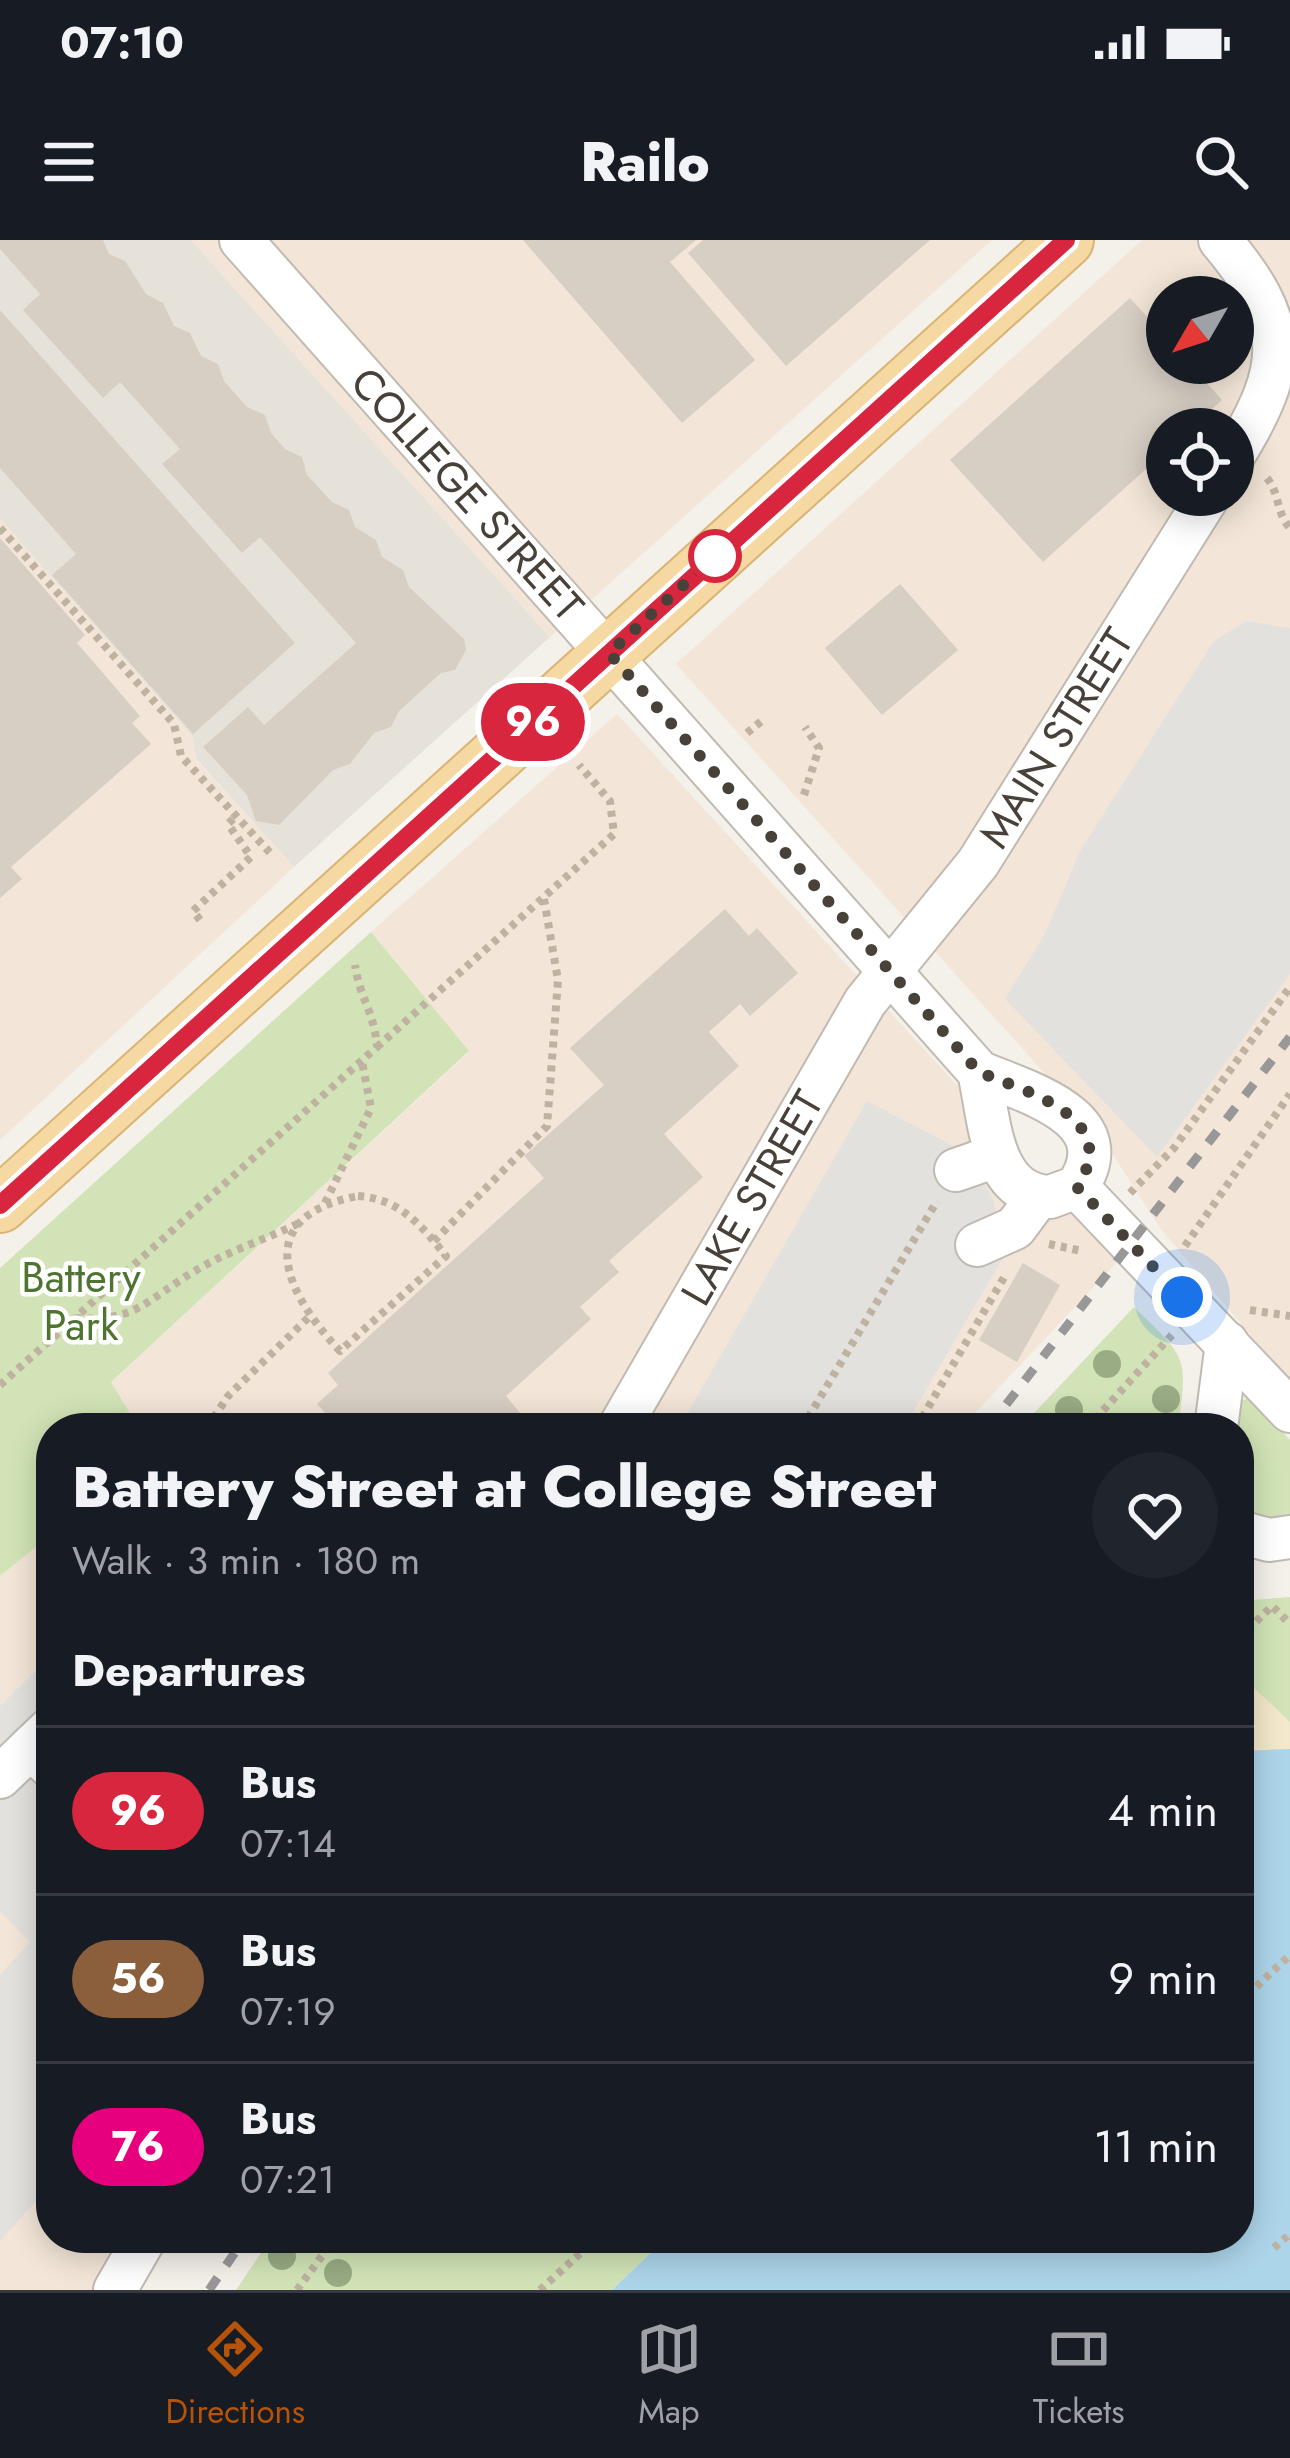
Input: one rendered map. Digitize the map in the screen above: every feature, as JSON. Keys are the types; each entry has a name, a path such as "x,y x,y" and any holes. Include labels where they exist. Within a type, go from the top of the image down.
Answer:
{"main road":[{"path":"0,1205 1066,240"}],"street":[{"name":"COLLEGE STREET","path":"241,240 979,1072 1048,1097 1069,1112 1089,1147 1089,1161 1058,1192"},
{"path":"1220,240 1255,280 1272,311 1278,340 1254,452"},
{"name":"MAIN STREET","path":"890,971 978,862 1196,516"},
{"name":"LAKE STREET","path":"629,1413 865,1002 890,971"},
{"name":"COLLEGE STREET","path":"967,1172 979,1072"},
{"path":"967,1172 1058,1192 1235,1326 1290,1412"},
{"path":"993,1258 1015,1228 1058,1192"},
{"path":"1219,1413 1235,1326"},
{"path":"1254,1536 1270,1540 1290,1537"},
{"path":"115,2290 136,2253"}],"path":[{"path":"1254,470 1276,489 1280,517 1290,529"},
{"path":"0,528 174,724 181,756 272,855"},
{"path":"748,733 764,719"},
{"path":"804,795 819,748 805,727"},
{"path":"0,1385 614,834 610,801 579,765"},
{"path":"200,920 193,911 251,857 228,824 236,816"},
{"path":"434,1241 547,1126 558,980 544,899"},
{"path":"355,965 359,996 374,1012 377,1047"},
{"path":"1129,1194 1174,1148 1290,987"},
{"path":"325,1204 371,1108 362,1062"},
{"path":"1185,1246 1290,1094"},
{"path":"811,1413 932,1204 967,1172"},
{"path":"74,1318 128,1316 194,1271 301,1223 325,1204 358,1196 389,1200 446,1256 340,1351 308,1318 288,1273 288,1253 301,1223"},
{"path":"1037,1242 1104,1255"},
{"path":"923,1413 993,1258"},
{"path":"1235,1326 1290,1316"},
{"path":"217,1413 228,1396 308,1318"},
{"path":"1101,1413 1173,1334"},
{"path":"1254,1623 1272,1606 1290,1624"},
{"path":"1254,1988 1290,1955"},
{"path":"1274,2248 1290,2234"},
{"path":"297,2290 324,2253"},
{"path":"540,2290 581,2253"}],"shaded area":[{"path":"0,240 191,240 550,637 294,867 197,760 192,736 0,519"},
{"path":"191,240 992,240 550,637"},
{"path":"1142,240 1290,240 1290,1382 1160,1228 1101,1136 676,664"},
{"path":"0,519 192,736 197,761 294,867 0,1140"},
{"path":"1247,621 1290,628 1290,974 1157,1157 1005,999 1046,932 1080,851 1214,641"},
{"path":"617,714 1118,1261 975,1413 130,1413 111,1382 469,1052 371,932"},
{"path":"867,1101 965,1152 993,1199 1004,1256 913,1413 688,1413"},
{"path":"36,1547 36,2253 146,2253 105,2290 0,2290 0,1576"},
{"path":"36,1671 36,2201 0,2241 0,1975 30,1942 0,1911 0,1706"}],"green space":[{"name":"Battery Park","path":"371,932 469,1051 111,1382 130,1413 36,1413 36,1547 0,1576 0,1268"},
{"path":"1134,1307 1180,1359 1180,1413 1034,1413"},
{"path":"1249,1397 1290,1440 1290,1517 1254,1520 1254,1413 1235,1413 1236,1404"},
{"path":"1290,1597 1290,1749 1254,1750 1254,1600"},
{"path":"261,2253 650,2253 612,2290 236,2290"}],"sand":[{"path":"1254,1688 1290,1722 1290,1749 1254,1750"}],"water":[{"path":"1290,1749 1290,2290 612,2290 650,2253 1254,2253 1254,1750"}],"building":[{"path":"0,240 103,240 109,254 125,261 146,294 163,303 174,326 190,333 201,356 218,364 224,381 247,407 265,415 271,433 285,449 302,457 307,475 332,502 349,510 355,527 376,540 382,557 403,570 409,587 464,639 466,650 455,670 441,673 399,711 391,727 374,733 350,764 333,770 279,825 256,821 247,795 203,747 248,707 264,725 356,643 260,537 242,553 162,464 180,449 120,382 103,398 23,310 40,294 0,249"},
{"path":"523,240 696,240 670,262 755,360 682,423"},
{"path":"703,240 930,240 786,366 688,253"},
{"path":"1130,298 1146,316 1146,384 1208,384 1222,400 1213,408 1146,408 1146,469 1043,562 950,460"},
{"path":"0,310 295,643 193,734 52,575 76,554 0,468"},
{"path":"0,538 85,635 77,643 140,716 132,723 151,744 11,867 22,879 0,898"},
{"path":"900,584 958,650 882,715 825,648"},
{"path":"725,909 749,936 757,928 798,973 750,1016 740,1004 709,1032 739,1066 664,1134 703,1177 609,1261 619,1272 580,1307 591,1319 506,1396 520,1413 325,1413 317,1404 338,1385 328,1373 544,1178 524,1156 604,1085 570,1048"},
{"path":"1023,1263 1060,1285 1017,1362 979,1340"}],"railway":[{"path":"1000,1413 1290,1037"},
{"path":"209,2290 235,2253"}],"bus line":[{"name":"96","path":"0,1205 1066,240"}],"route":[{"path":"715,556 609,653 979,1072 1048,1097 1069,1112 1089,1147 1085,1175 1077,1187 1182,1297"}]}
